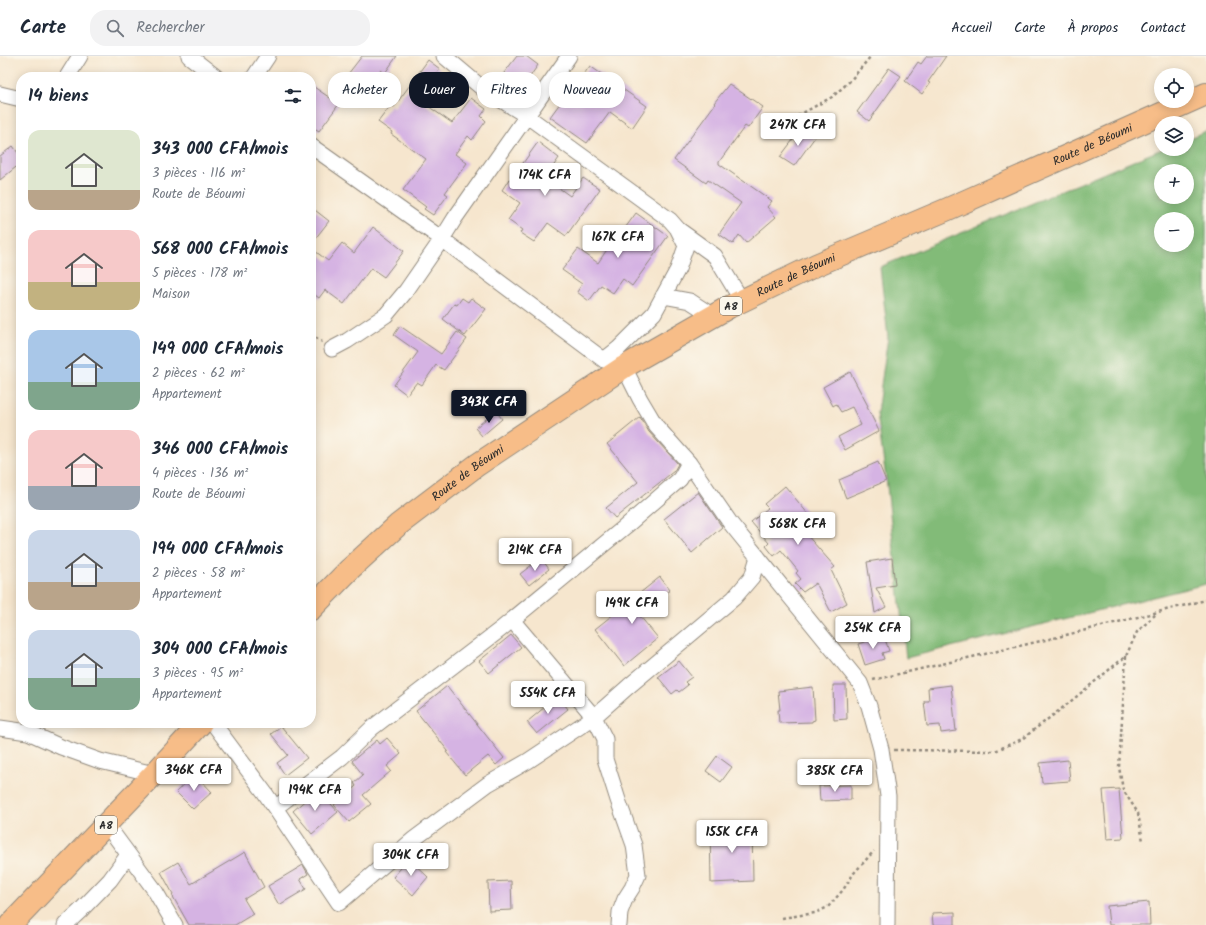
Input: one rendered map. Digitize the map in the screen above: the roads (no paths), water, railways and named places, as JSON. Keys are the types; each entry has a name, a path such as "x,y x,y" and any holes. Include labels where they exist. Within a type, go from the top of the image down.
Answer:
{"main road":[{"name":"Route de Béoumi","path":"316,604 350,569 398,524 614,364 816,265 948,209 1206,94"},
{"name":"A8","path":"10,925 196,728"}],"street":[{"path":"189,56 210,72"},
{"path":"257,72 268,56"},
{"path":"444,56 482,88 527,116 644,200 670,220 677,228 715,256 742,301"},
{"path":"332,349 347,342 386,315 406,291 455,218 569,56"},
{"path":"69,72 76,57"},
{"path":"0,94 16,97"},
{"path":"316,150 614,364 640,399 656,426 689,463 731,524 860,683 869,706 881,749 888,796 887,925"},
{"path":"614,364 618,349 654,313 678,269 686,246 677,228"},
{"path":"663,296 690,301 714,316"},
{"path":"275,808 342,757 372,728 512,620 667,491 680,479 689,463"},
{"path":"217,728 275,808 339,902 414,839 482,789 528,761 594,717 734,598 752,577 758,557"},
{"path":"512,620 594,717 604,739 605,759 634,845 638,875 620,912 619,925"},
{"path":"0,728 28,732 61,747 100,761 154,774"},
{"path":"106,824 154,889 175,925"},
{"path":"65,925 110,880 128,855"}]}
